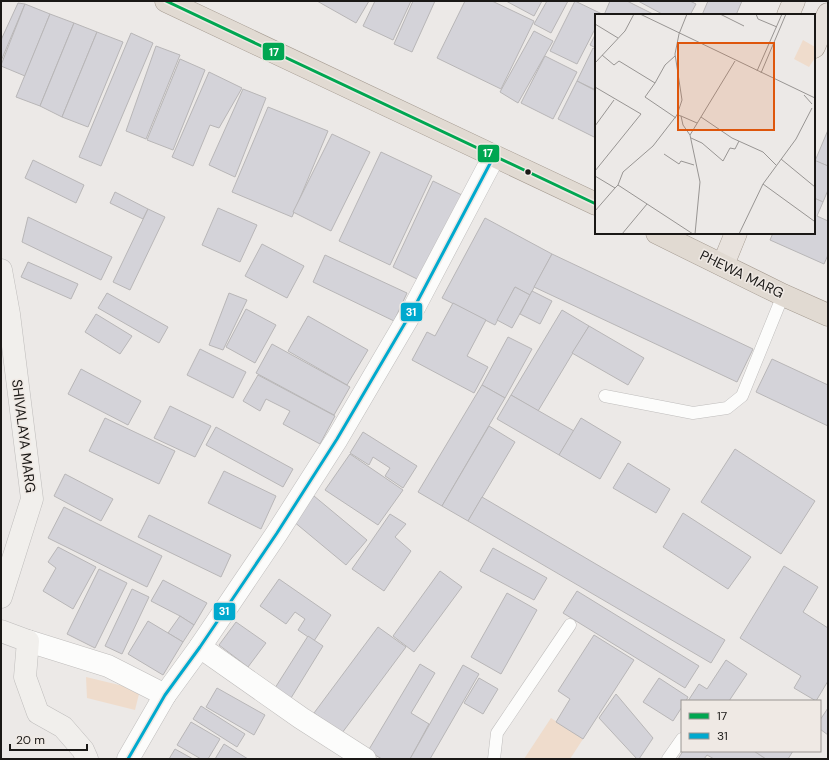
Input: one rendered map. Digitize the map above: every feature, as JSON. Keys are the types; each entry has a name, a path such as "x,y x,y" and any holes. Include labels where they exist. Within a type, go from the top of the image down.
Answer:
{"highway":[{"path":"166,1 595,204"},
{"name":"PHEWA MARG","path":"662,234 687,239 723,264 784,295 828,314"}],"main road":[{"path":"788,14 794,1"},
{"path":"815,45 828,14"},
{"path":"723,264 736,234"},
{"name":"SHIVALAYA MARG","path":"1,270 9,314 32,499 1,597"},
{"path":"1,631 28,640 25,677 38,714 63,728 83,750 87,759"}],"street":[{"path":"128,759 165,695 200,647 277,533 337,439 415,306 494,156"},
{"path":"28,640 108,666 165,695"},
{"path":"200,647 301,718 365,759"}],"lane":[{"path":"606,396 693,413 727,408 742,396 784,295"},
{"path":"494,759 497,733 570,625"},
{"path":"668,759 681,740"}],"shaded area":[{"path":"86,677 140,690 135,710 87,698"},
{"path":"551,718 583,739 570,759 524,759"}],"building":[{"path":"317,1 369,1 356,23"},
{"path":"375,1 411,1 393,40 363,26"},
{"path":"413,1 435,1 412,52 394,44"},
{"path":"465,1 492,1 534,21 501,89 437,58"},
{"path":"506,1 542,1 534,16"},
{"path":"547,1 568,1 551,33 534,24"},
{"path":"575,1 602,14 595,14 595,29 577,64 550,51"},
{"path":"610,1 627,1 653,14 604,14"},
{"path":"638,1 690,1 696,4 691,14 662,14"},
{"path":"708,1 742,1 736,14 702,14"},
{"path":"18,3 25,4 1,61 1,40"},
{"path":"25,4 50,14 25,76 1,65"},
{"path":"50,14 74,23 40,106 16,97"},
{"path":"74,23 97,32 62,117 40,106"},
{"path":"534,31 553,41 518,103 500,92"},
{"path":"97,32 123,42 88,127 62,117"},
{"path":"131,33 153,43 101,166 79,157"},
{"path":"595,35 595,48 590,45"},
{"path":"156,46 180,55 146,139 126,131"},
{"path":"593,48 595,49 595,90 577,81"},
{"path":"545,56 577,72 553,119 521,103"},
{"path":"180,59 205,70 173,150 147,140"},
{"path":"209,72 242,88 219,128 210,125 193,166 172,157"},
{"path":"577,81 595,90 595,138 558,119"},
{"path":"243,89 266,98 235,177 209,165"},
{"path":"268,107 328,131 292,217 232,192"},
{"path":"828,130 828,166 815,161"},
{"path":"332,134 370,152 331,231 293,212"},
{"path":"381,152 432,176 390,265 339,241"},
{"path":"33,160 84,185 76,203 25,178"},
{"path":"815,160 828,166 828,190 823,202 815,198"},
{"path":"433,181 464,196 421,281 393,267"},
{"path":"115,192 148,209 143,219 110,203"},
{"path":"815,198 823,202 817,216 828,221 828,255 824,264 770,240 773,234 815,234"},
{"path":"218,208 257,225 240,262 202,245"},
{"path":"148,209 165,217 130,290 113,282"},
{"path":"28,217 112,257 101,280 22,242"},
{"path":"485,218 552,254 530,295 515,287 495,325 442,298"},
{"path":"262,244 304,266 287,298 245,276"},
{"path":"552,254 753,349 737,382 534,287"},
{"path":"325,255 407,293 394,321 313,282"},
{"path":"28,262 78,284 71,299 21,277"},
{"path":"515,287 530,295 512,328 497,320"},
{"path":"532,291 552,301 540,324 520,314"},
{"path":"107,293 168,327 159,343 98,308"},
{"path":"229,293 247,300 223,350 209,345"},
{"path":"453,303 486,320 467,356 488,367 474,393 412,360 427,332 435,336"},
{"path":"246,309 276,325 255,363 226,347"},
{"path":"562,310 589,326 538,411 511,395"},
{"path":"96,314 132,336 120,354 85,332"},
{"path":"308,316 368,350 347,385 288,351"},
{"path":"589,326 644,358 628,385 572,353"},
{"path":"508,337 532,349 505,398 482,385"},
{"path":"272,344 350,387 334,415 256,373"},
{"path":"200,349 246,372 233,398 187,375"},
{"path":"772,359 828,385 828,426 756,392"},
{"path":"81,369 141,401 128,425 68,394"},
{"path":"258,375 335,416 320,444 283,424 290,411 266,399 260,411 243,401"},
{"path":"482,385 505,398 442,506 418,492"},
{"path":"511,395 574,431 559,455 497,419"},
{"path":"170,406 211,426 195,457 154,438"},
{"path":"105,418 175,451 159,484 89,451"},
{"path":"581,418 621,442 600,479 559,455"},
{"path":"489,426 515,442 468,521 442,506"},
{"path":"216,427 293,469 283,487 206,445"},
{"path":"363,432 417,466 403,488 385,476 390,468 373,457 369,465 350,453"},
{"path":"735,449 815,501 781,554 701,502"},
{"path":"350,454 403,490 378,525 325,490"},
{"path":"628,463 670,489 656,513 613,488"},
{"path":"224,471 276,496 261,529 208,503"},
{"path":"65,474 113,499 101,521 54,496"},
{"path":"314,496 367,540 346,565 293,521"},
{"path":"482,497 725,640 711,663 468,521"},
{"path":"64,507 162,556 147,587 48,538"},
{"path":"683,513 751,557 728,589 663,547"},
{"path":"390,514 406,524 395,537 411,551 384,591 352,569"},
{"path":"149,515 231,555 221,577 138,537"},
{"path":"58,547 96,567 73,609 43,591 56,568 48,562"},
{"path":"493,548 547,578 534,600 480,571"},
{"path":"784,566 818,587 803,612 828,628 828,681 817,700 794,688 801,676 740,638"},
{"path":"99,569 127,583 95,648 67,634"},
{"path":"440,571 462,587 414,652 393,636"},
{"path":"279,579 331,615 314,641 298,630 305,619 295,612 286,624 260,606"},
{"path":"163,580 207,603 194,625 151,601"},
{"path":"132,589 149,597 122,654 105,646"},
{"path":"577,591 699,666 685,688 563,613"},
{"path":"507,593 537,610 501,674 471,657"},
{"path":"180,616 194,625 183,642 168,633"},
{"path":"148,621 183,642 163,675 128,654"},
{"path":"236,622 266,643 248,667 219,645"},
{"path":"378,627 406,647 342,733 314,713"},
{"path":"594,635 634,660 583,739 556,722 570,699 558,691"},
{"path":"308,636 323,646 291,698 275,688"},
{"path":"726,660 747,674 730,700 689,700 699,684 707,689"},
{"path":"420,664 435,673 411,713 429,724 410,759 382,759 368,751"},
{"path":"463,665 479,674 430,759 410,759"},
{"path":"479,678 498,689 483,714 464,703"},
{"path":"659,678 688,697 686,700 681,700 681,709 673,721 643,702"},
{"path":"217,688 265,715 254,735 206,707"},
{"path":"616,694 653,738 639,759 637,759 599,718"},
{"path":"201,706 245,734 237,747 193,719"},
{"path":"828,708 828,735 821,730 821,718"},
{"path":"191,722 220,739 208,759 201,759 177,745"},
{"path":"224,744 248,759 215,759"},
{"path":"175,749 193,759 169,759"},
{"path":"682,752 756,752 766,759 714,759 707,755 704,759 678,759"},
{"path":"756,752 792,752 788,759 766,759"}],"transit line":[{"name":"17","path":"166,1 595,204"},
{"name":"31","path":"128,759 165,695 200,647 277,533 337,439 415,306 494,156"}]}
